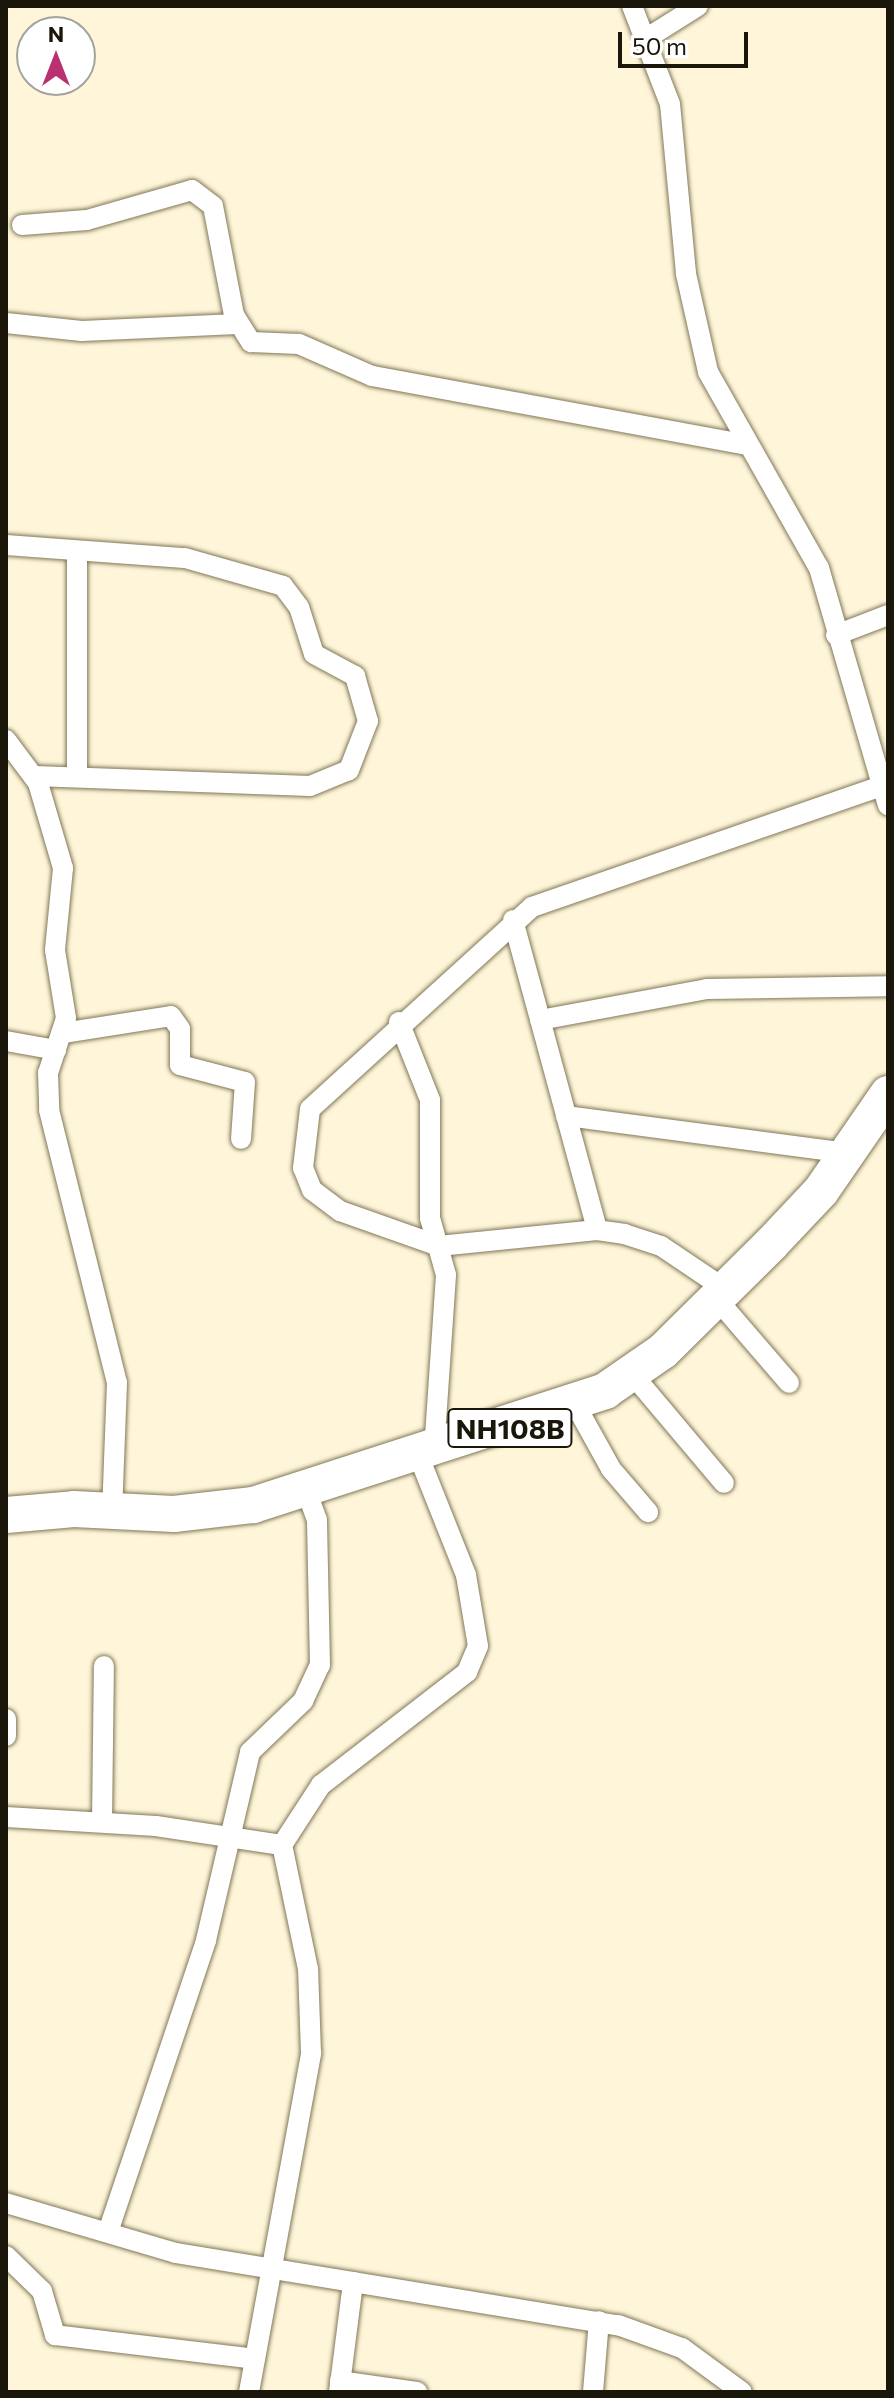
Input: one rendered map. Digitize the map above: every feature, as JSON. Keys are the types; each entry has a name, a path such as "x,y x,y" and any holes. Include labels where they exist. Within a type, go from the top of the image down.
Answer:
{"highway":[{"name":"NH108B","path":"8,1513 202,1512 307,1492 575,1404 633,1375 721,1294 847,1153 888,1094"}],"street":[{"path":"632,6 647,38 672,117 693,322 708,372 747,445 806,541 884,796 559,895 513,920 399,1022 310,1109 303,1168 326,1203 439,1246 597,1230 661,1246 721,1294 789,1383"},
{"path":"647,38 698,6"},
{"path":"22,225 87,220 173,193 204,195 219,221 237,324 251,342 299,344 372,376 747,445"},
{"path":"6,323 82,331 237,324"},
{"path":"6,545 77,553 185,558 283,586 299,607 314,654 355,676 368,721 349,770 310,786 34,776"},
{"path":"77,553 77,777"},
{"path":"836,635 888,615"},
{"path":"6,740 34,776 63,868 55,950 59,1042 49,1110 121,1414 112,1512"},
{"path":"513,920 597,1230"},
{"path":"540,1020 707,989 888,986"},
{"path":"6,1041 59,1042 171,1016 180,1029 180,1065 245,1082 241,1139"},
{"path":"249,2392 275,2271 312,2007 282,1845 321,1785 475,1661 466,1575 426,1454 447,1296 439,1246 430,1218 430,1100 399,1022"},
{"path":"566,1116 847,1153"},
{"path":"633,1375 724,1483"},
{"path":"575,1404 611,1469 648,1512"},
{"path":"108,2232 165,2078 232,1840 250,1752 303,1701 320,1665 317,1520 307,1492"},
{"path":"102,1822 104,1666"},
{"path":"6,1719 6,1736"},
{"path":"6,1817 102,1822 282,1845"},
{"path":"6,2203 108,2232 275,2271 599,2321 682,2348 742,2392"},
{"path":"6,2256 42,2291 55,2335 255,2359"},
{"path":"353,2282 339,2386 417,2392"},
{"path":"593,2392 599,2321"}]}
